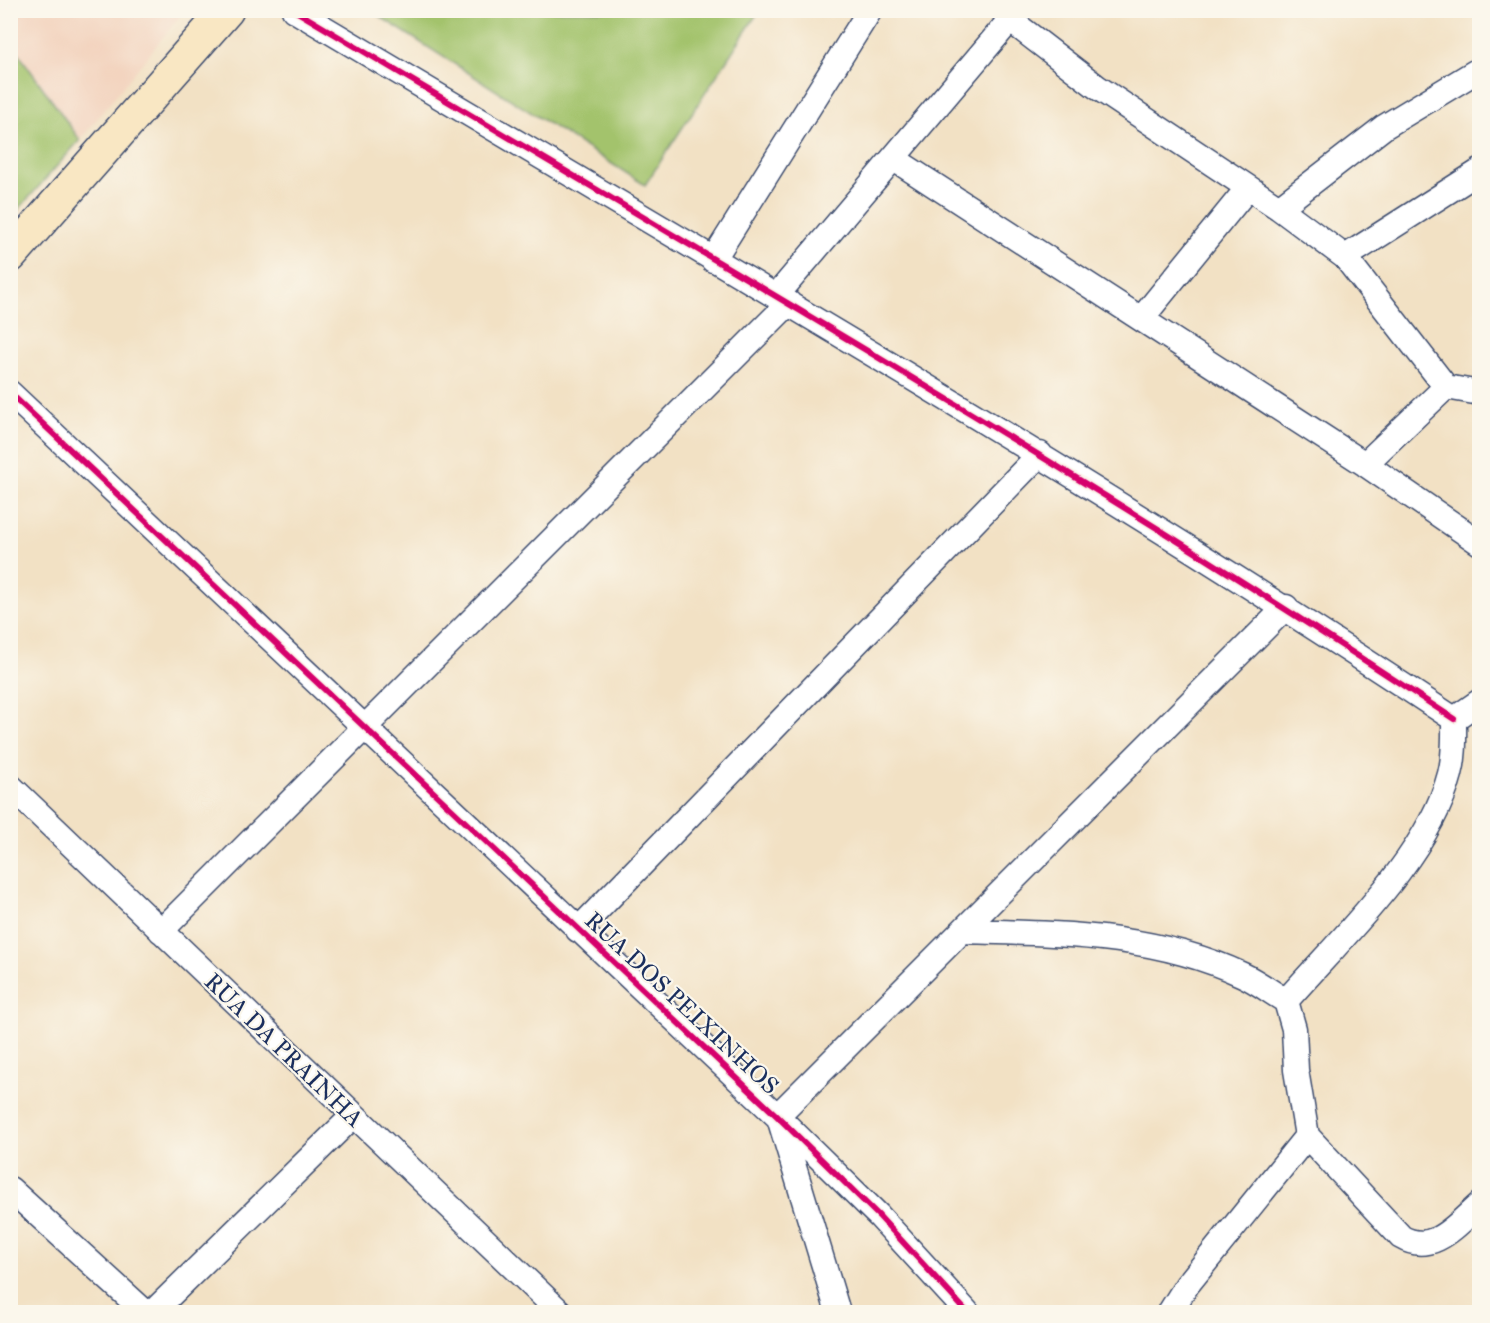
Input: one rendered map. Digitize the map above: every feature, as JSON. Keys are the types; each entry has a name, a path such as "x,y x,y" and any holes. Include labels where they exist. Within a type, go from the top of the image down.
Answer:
{"street":[{"path":"294,10 1040,454 1286,607 1454,719"},
{"path":"713,260 870,10"},
{"path":"10,256 222,13"},
{"path":"161,931 783,299 1006,15 1097,87 1278,208 1345,257 1446,387 1479,393"},
{"path":"1278,208 1384,127 1479,69"},
{"path":"894,159 1143,318 1365,464 1479,543"},
{"path":"1345,257 1479,171"},
{"path":"1143,318 1247,189"},
{"path":"1365,464 1446,387"},
{"name":"RUA DOS PEIXINHOS","path":"10,393 778,1117 879,1216 967,1312"},
{"path":"578,930 1040,454"},
{"path":"838,1312 778,1117 1286,607"},
{"path":"1454,719 1479,701"},
{"path":"1286,1001 1409,860 1429,827 1451,773 1454,719"},
{"name":"RUA DA PRAINHA","path":"10,786 560,1312"},
{"path":"963,931 1090,935 1147,943 1183,953 1244,976 1286,1001 1294,1029 1296,1070 1307,1136 1401,1237 1415,1244 1425,1244 1440,1238 1479,1204"},
{"path":"153,1312 353,1116"},
{"path":"1170,1312 1187,1285 1307,1136"},
{"path":"10,1189 145,1312"}],"shaded area":[{"path":"184,10 80,140 11,43 10,11"}],"green space":[{"path":"371,11 759,11 645,185"},
{"path":"11,43 80,140 10,218"}],"cycle path":[{"path":"294,10 878,357 1168,535 1454,719"},
{"path":"10,393 777,1116 879,1216 967,1312"}]}
